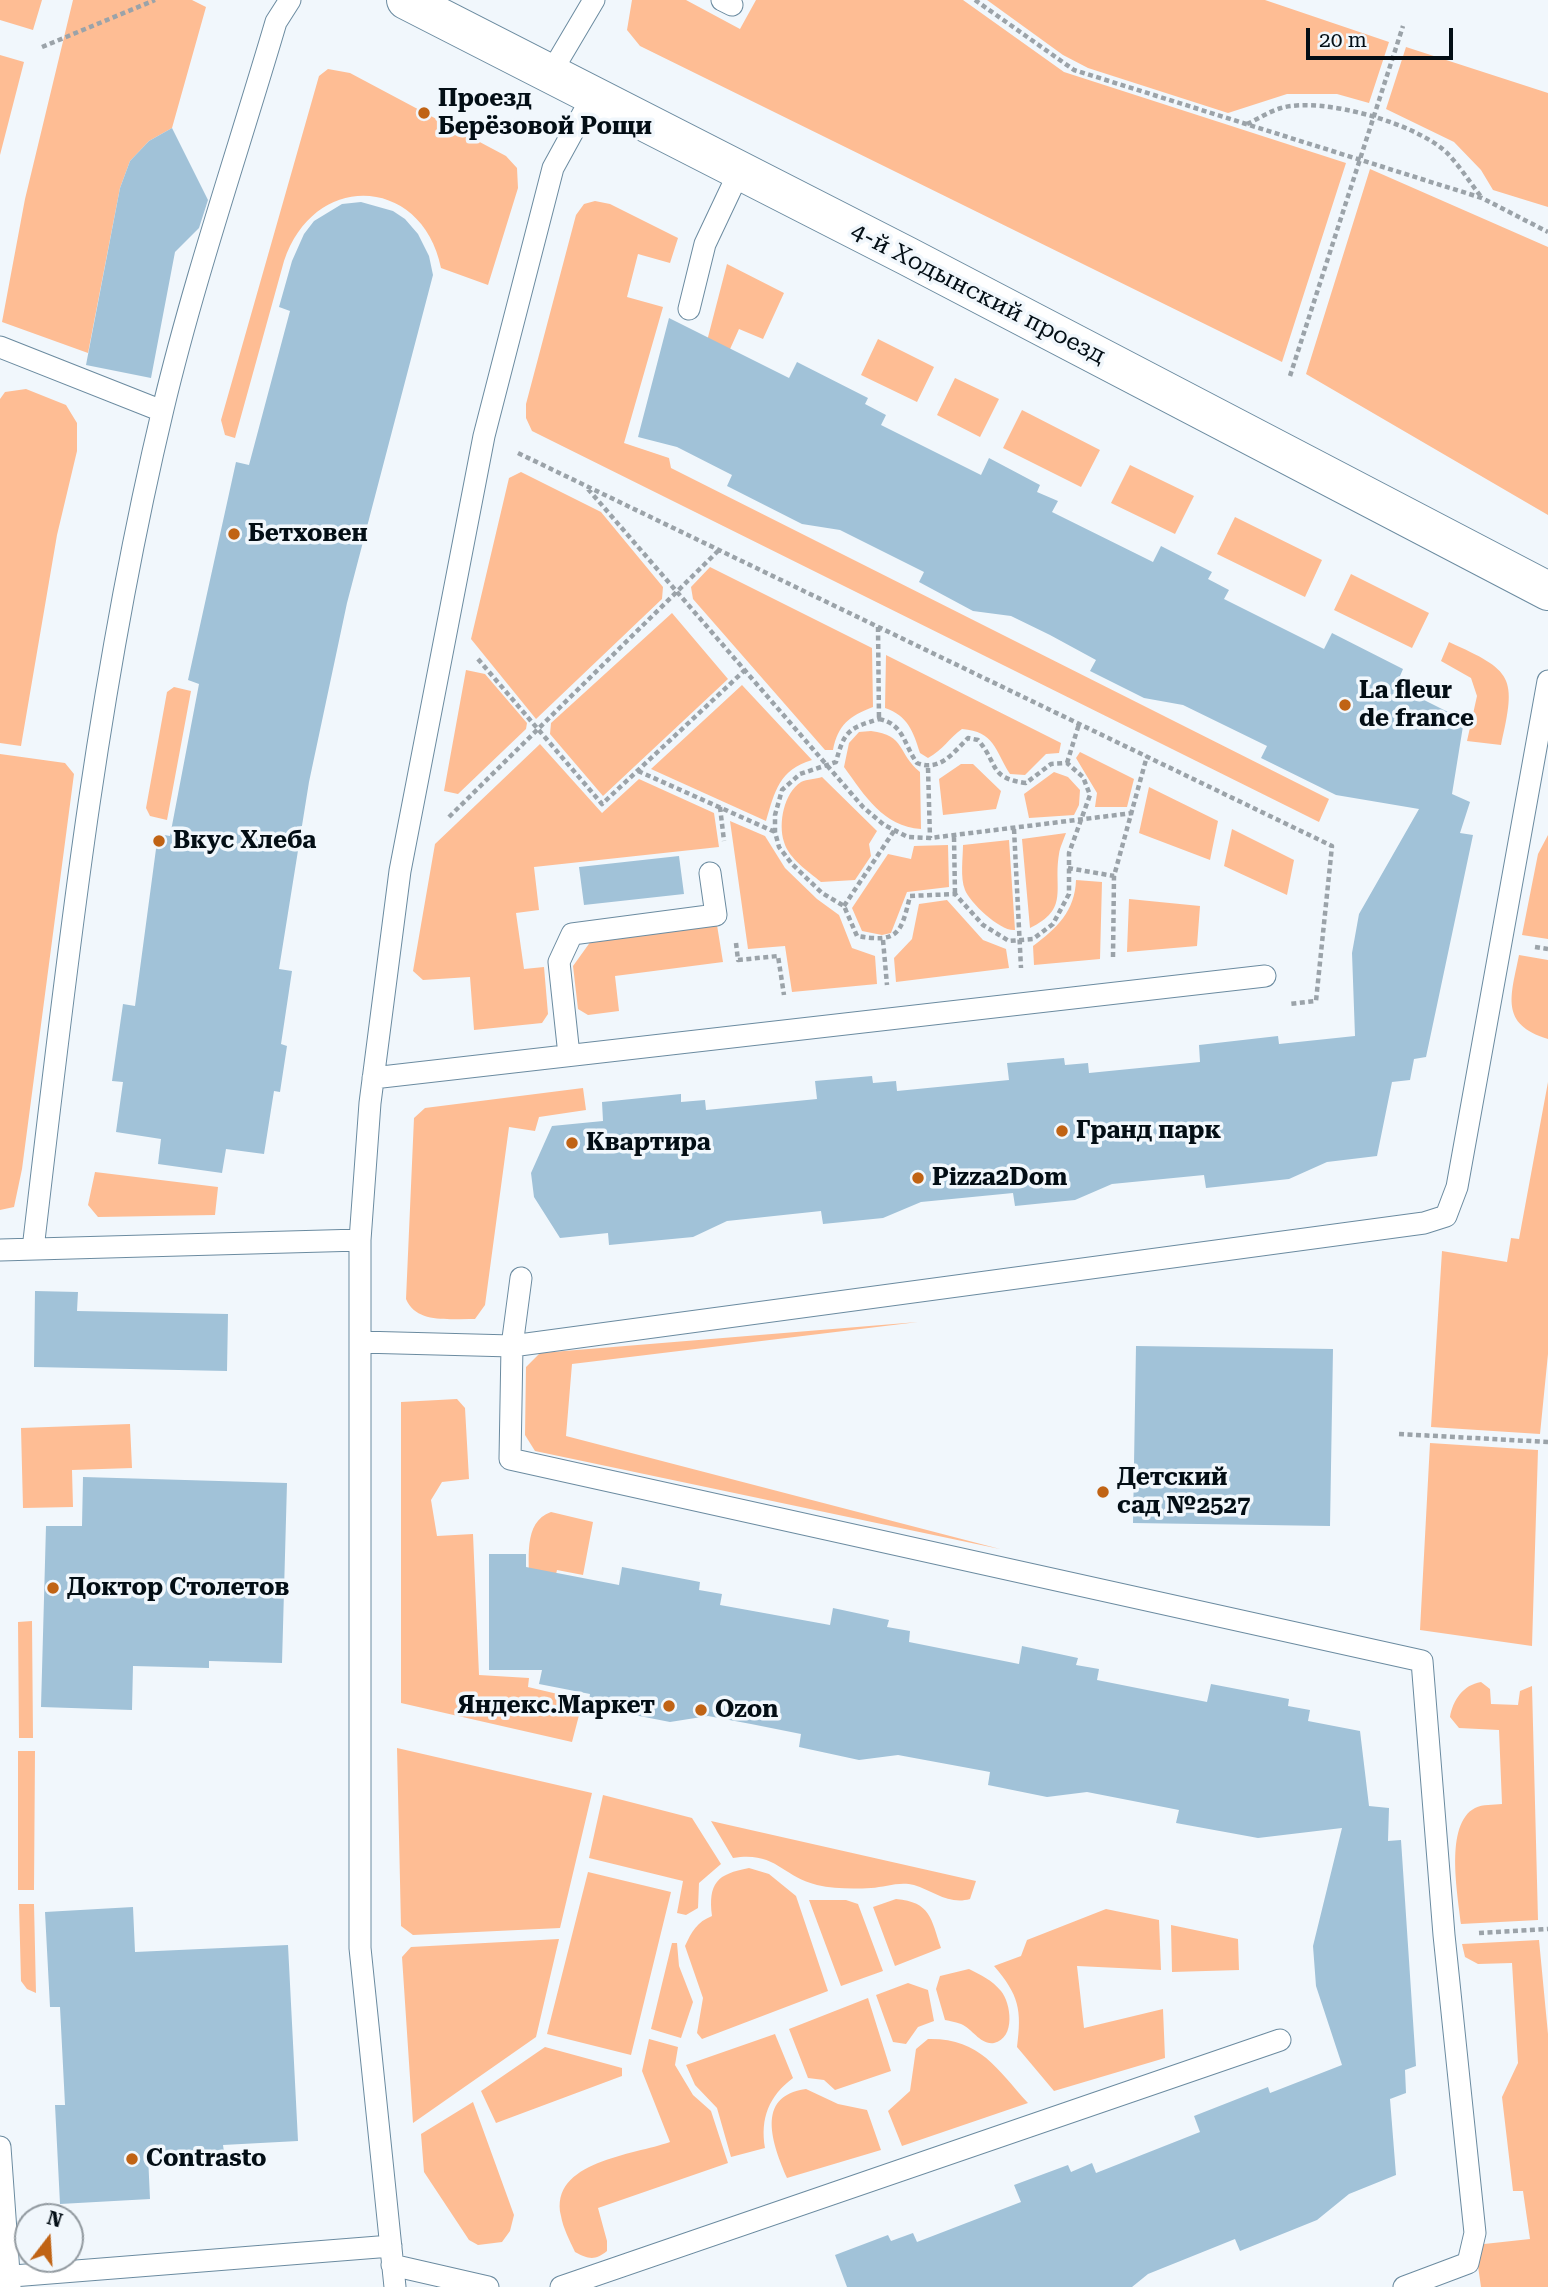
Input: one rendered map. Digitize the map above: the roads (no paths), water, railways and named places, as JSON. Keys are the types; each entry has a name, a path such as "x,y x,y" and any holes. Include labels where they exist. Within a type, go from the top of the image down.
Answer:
{"street":[{"name":"4-й Ходынский проезд","path":"406,0 549,76 919,262 1548,591"}],"lane":[{"path":"33,1249 72,918 119,628 162,411 276,22 290,0"},
{"path":"549,76 594,0"},
{"path":"395,2287 360,1948 360,1240 373,1079 400,871 484,436 553,168 592,97"},
{"path":"689,309 705,244 739,172"},
{"path":"0,347 113,381 162,411"},
{"path":"360,1342 512,1346 1424,1223 1446,1216 1457,1187 1548,681"},
{"path":"569,1055 559,962 572,934 716,915 710,873"},
{"path":"373,1079 1265,976"},
{"path":"0,1250 360,1240"},
{"path":"521,1278 512,1346 509,1459 1422,1661 1444,1935 1475,2233 1468,2263 1404,2287"},
{"path":"561,2287 1280,2040"},
{"path":"0,2147 6,2280 392,2255 488,2287"}],"place":[{"name":"Проезд Берёзовой Рощи","path":"424,113"},
{"name":"Бетховен","path":"234,534"},
{"name":"La fleur de france","path":"1345,705"},
{"name":"Вкус Хлеба","path":"159,841"},
{"name":"Гранд парк","path":"1062,1131"},
{"name":"Квартира","path":"572,1143"},
{"name":"Pizza2Dom","path":"918,1178"},
{"name":"Детский сад №2527","path":"1103,1492"},
{"name":"Доктор Столетов","path":"53,1588"},
{"name":"Яндекс.Маркет","path":"669,1706"},
{"name":"Ozon","path":"701,1710"},
{"name":"Contrasto","path":"132,2159"}]}
